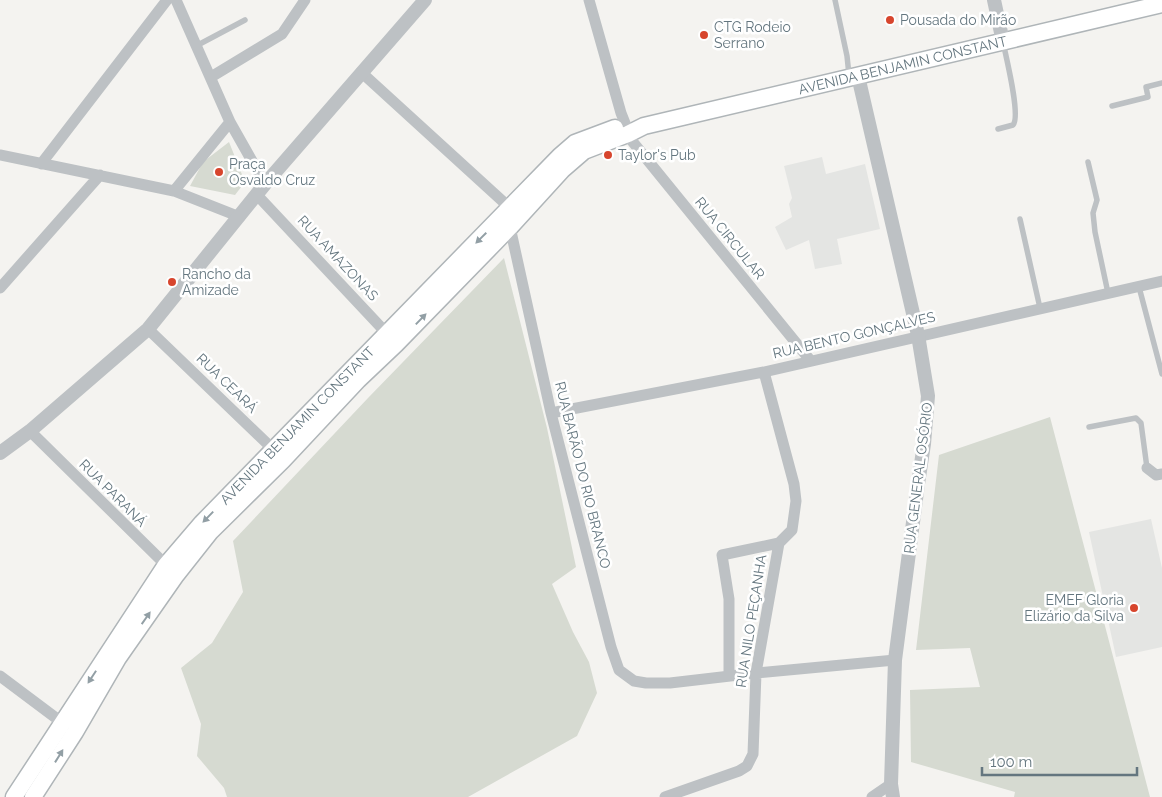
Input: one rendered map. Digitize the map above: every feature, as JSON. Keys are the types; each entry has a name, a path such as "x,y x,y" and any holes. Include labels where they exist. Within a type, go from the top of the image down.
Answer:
{"main road":[{"name":"AVENIDA BENJAMIN CONSTANT","path":"14,797 118,658 171,570 210,532 279,455 344,395 392,338 510,208 575,143 589,137 644,126 1162,4"},
{"name":"AVENIDA BENJAMIN CONSTANT","path":"392,338 510,226 562,170 584,151 627,129"},
{"name":"AVENIDA BENJAMIN CONSTANT","path":"33,797 68,727"}],"street":[{"path":"40,164 167,0"},
{"name":"RUA AMAZONAS","path":"176,0 261,190 392,338"},
{"path":"211,77 282,34 305,0"},
{"path":"0,453 30,431 148,329 261,190 425,0"},
{"name":"RUA CIRCULAR","path":"589,0 632,141 810,360"},
{"path":"994,0 1003,42"},
{"path":"361,72 510,208"},
{"name":"RUA GENERAL OSÓRIO","path":"853,76 918,335 928,396 924,444 895,660 892,790"},
{"path":"174,191 230,122"},
{"path":"0,155 174,191 240,217"},
{"path":"0,288 100,175"},
{"name":"RUA BARÃO DO RIO BRANCO","path":"510,208 510,226 551,414 610,647 619,670 634,681 670,683 895,660"},
{"name":"RUA BENTO GONÇALVES","path":"551,414 764,372 918,335 1162,281"},
{"name":"RUA CEARÁ","path":"148,329 279,455"},
{"name":"RUA NILO PEÇANHA","path":"665,797 739,772 747,766 753,754 756,673 779,543 792,530 796,501 794,484 764,372"},
{"name":"RUA PARANÁ","path":"30,431 171,570"},
{"path":"1148,468 1156,475 1162,474"},
{"path":"729,676 729,599 722,555 779,543"},
{"path":"0,676 68,727"},
{"path":"872,797 892,790"}],"lane":[{"path":"835,0 846,56 853,76"},
{"path":"196,46 245,20"},
{"path":"998,129 1013,125 1016,119 1016,107 1003,42"},
{"path":"1112,106 1148,97 1146,87 1162,83"},
{"path":"1088,162 1097,200 1093,213 1095,232 1108,293"},
{"path":"1020,219 1040,308"},
{"path":"1139,287 1162,374"},
{"path":"1089,427 1136,418 1140,423 1148,468"}],"shaded area":[{"name":"Praça Osvaldo Cruz","path":"229,142 245,182 235,195 190,186 203,162"},
{"path":"822,157 826,174 865,164 880,229 837,239 842,264 815,269 809,240 786,250 775,227 792,217 789,204 792,198 784,166"},
{"path":"504,258 547,428 576,567 552,584 573,632 589,662 597,693 577,736 468,797 227,797 224,788 197,756 201,724 181,668 212,643 243,592 233,541"},
{"path":"1050,417 1150,797 1014,797 1015,792 911,762 910,690 980,687 970,648 916,650 939,455"},
{"name":"EMEF Gloria Elizário da Silva","path":"1151,519 1162,568 1162,647 1116,657 1089,532"}],"place":[{"name":"Pousada do Mirão","path":"890,20"},
{"name":"CTG Rodeio Serrano","path":"704,35"},
{"name":"Taylor's Pub","path":"608,155"},
{"name":"Praça Osvaldo Cruz","path":"219,172"},
{"name":"Rancho da Amizade","path":"172,282"},
{"name":"EMEF Gloria Elizário da Silva","path":"1134,608"}]}
